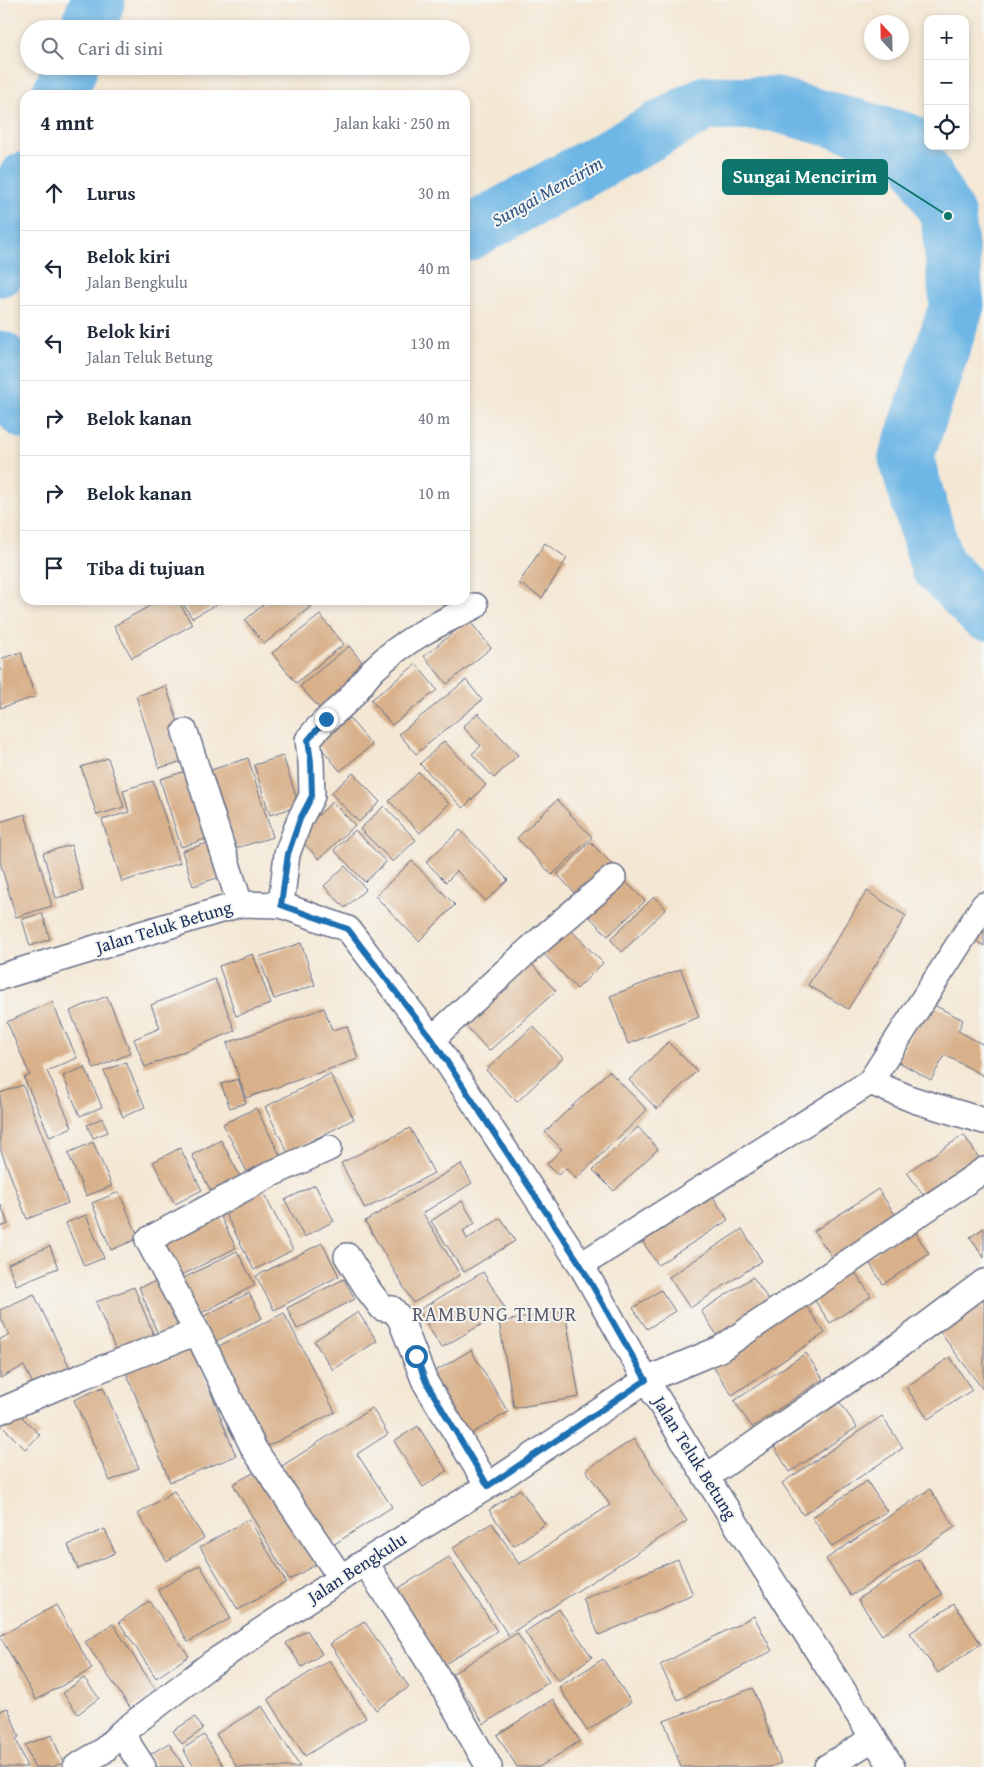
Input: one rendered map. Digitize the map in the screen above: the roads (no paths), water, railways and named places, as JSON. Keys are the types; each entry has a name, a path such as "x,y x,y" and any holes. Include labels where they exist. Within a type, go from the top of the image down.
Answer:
{"street":[{"path":"281,905 288,854 300,819 312,796 308,740 326,719 351,697 373,669 394,652 434,625 475,606"},
{"path":"186,732 240,904"},
{"path":"432,1039 532,947 613,878"},
{"name":"Jalan Teluk Betung","path":"0,977 240,904 281,905 348,929 432,1039 580,1264 646,1380 892,1767"},
{"path":"580,1264 870,1082 984,905"},
{"path":"870,1082 914,1100 984,1121"},
{"path":"328,1148 271,1174 148,1240 197,1332 254,1449 341,1578"},
{"name":"Jalan Bengkulu","path":"76,1767 103,1751 120,1733 211,1664 365,1562 488,1486 646,1380 720,1349 984,1170"},
{"path":"347,1256 368,1291 382,1308 392,1309 400,1318 426,1382 488,1486"},
{"path":"706,1476 897,1347 984,1282"},
{"path":"0,1411 197,1332"},
{"path":"365,1562 427,1659 489,1767"},
{"path":"120,1733 143,1767"},
{"path":"827,1767 874,1738"}],"waterway":[{"name":"Sungai Mencirim","path":"90,20 98,0"},
{"name":"Sungai Mencirim","path":"61,90 67,75"},
{"name":"Sungai Mencirim","path":"470,232 706,103 773,104 906,140 948,216 957,305 906,458 937,565 984,613"},
{"name":"Sungai Mencirim","path":"0,269 20,197"},
{"name":"Sungai Mencirim","path":"0,358 20,401"}],"place":[{"name":"Sungai Mencirim","path":"948,216"}],"district":[{"name":"RAMBUNG TIMUR","path":"495,1314"}]}
